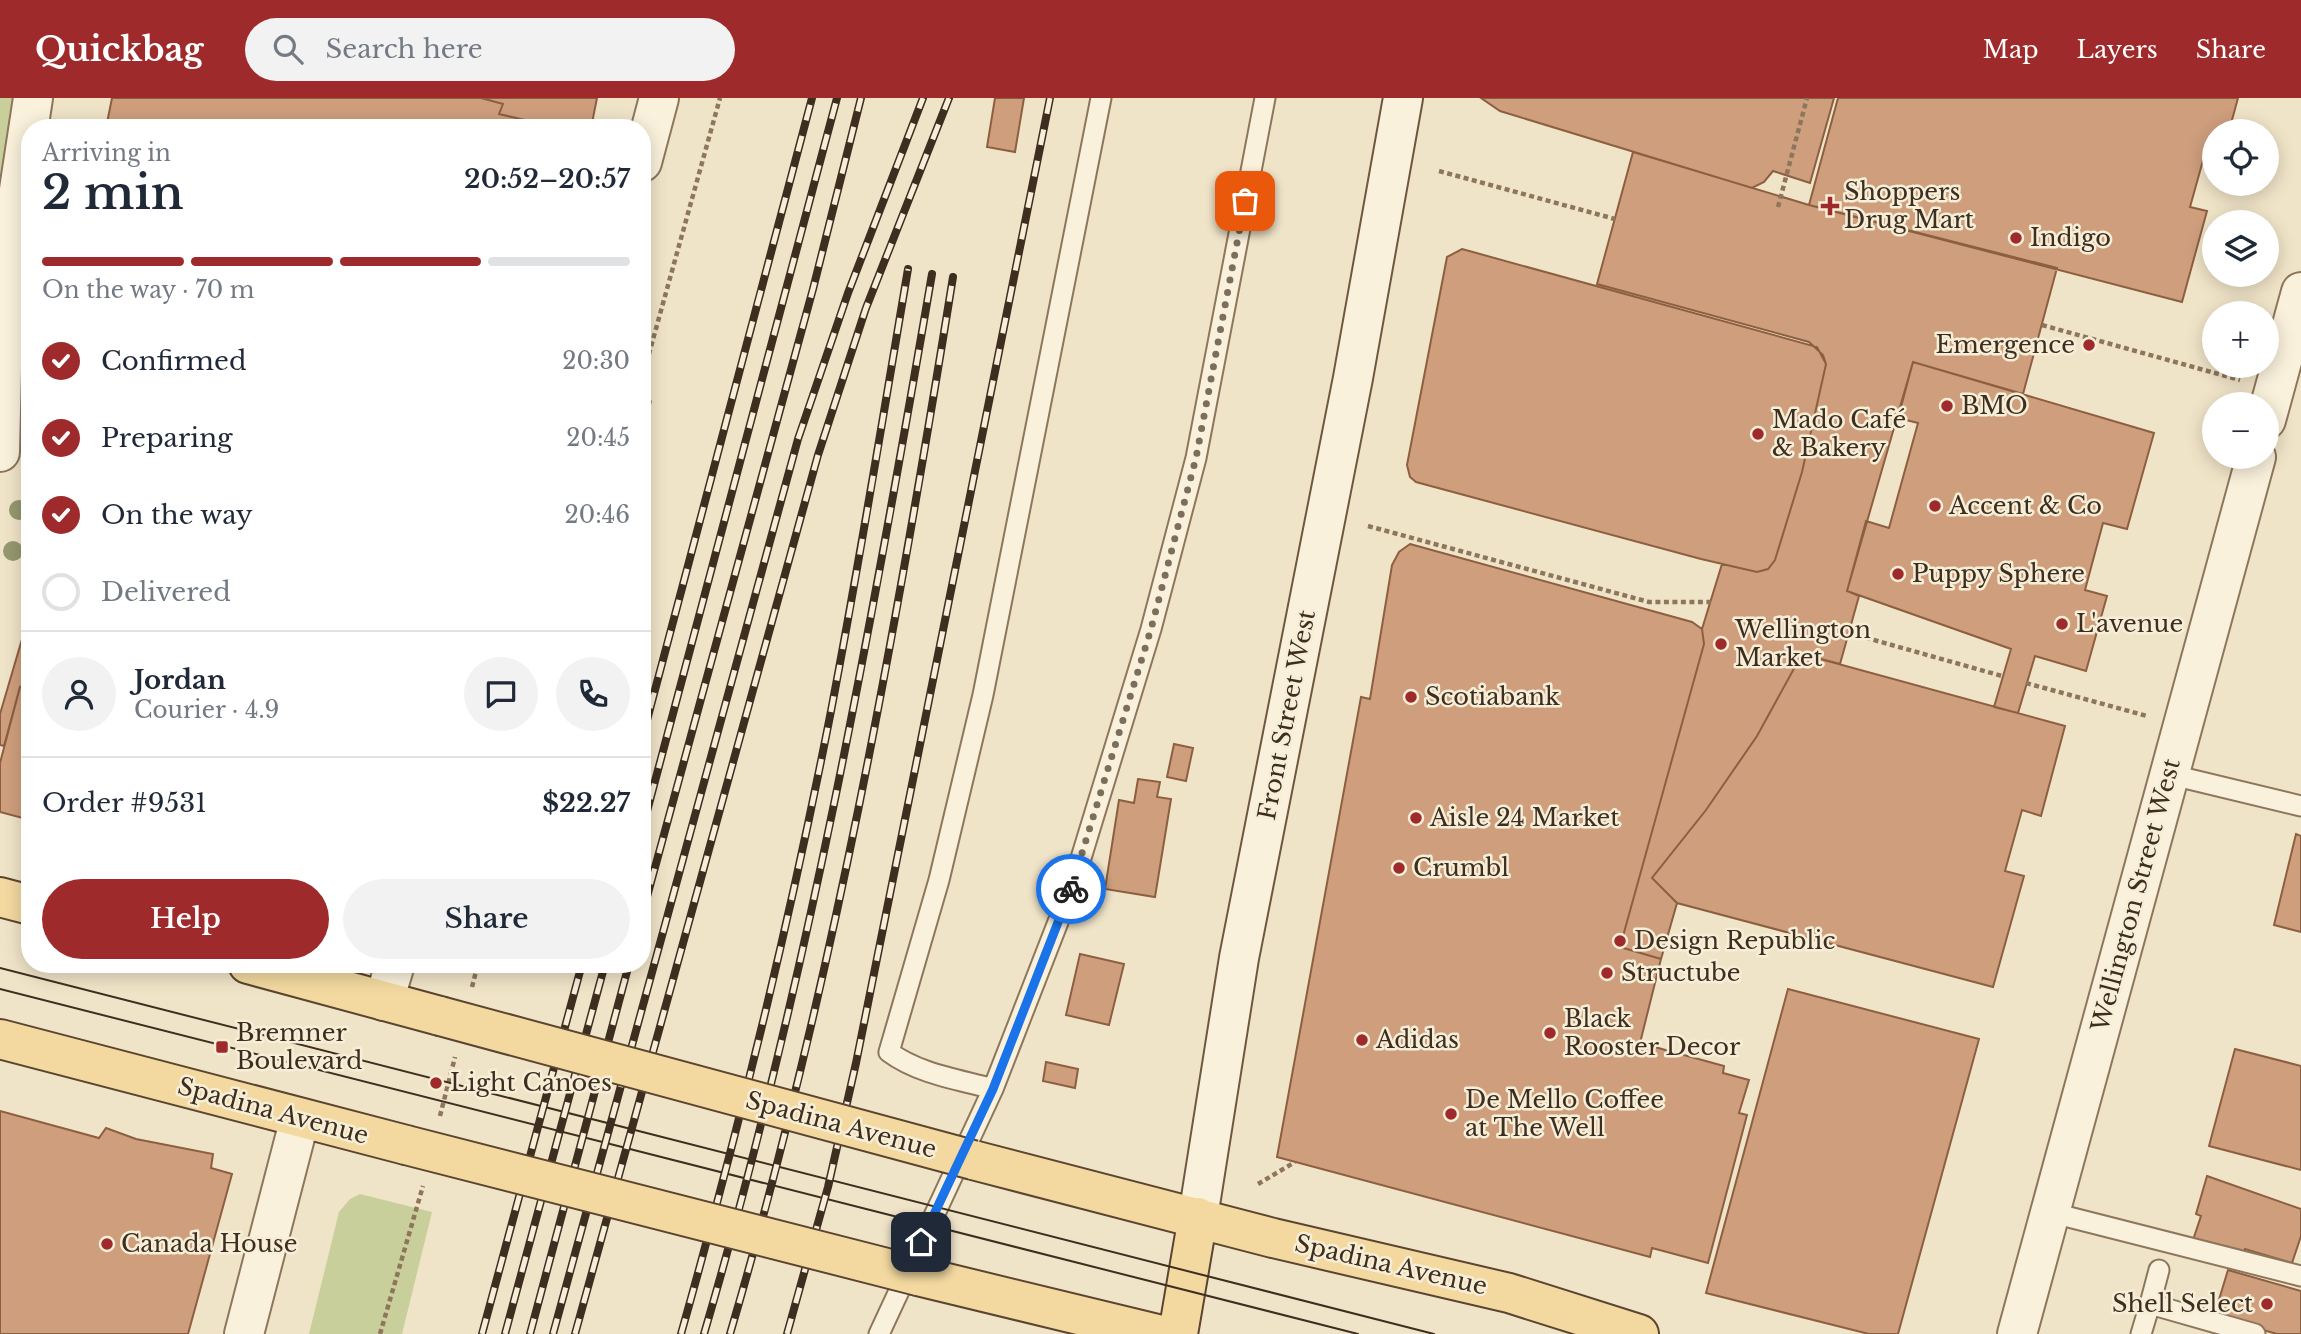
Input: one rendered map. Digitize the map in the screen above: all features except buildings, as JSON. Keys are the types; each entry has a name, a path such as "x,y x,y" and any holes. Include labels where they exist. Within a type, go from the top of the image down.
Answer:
{"main road":[{"path":"0,897 21,903"},
{"name":"Spadina Avenue","path":"281,973 973,1160 1273,1238 1510,1293 1639,1334"},
{"name":"Spadina Avenue","path":"0,1039 918,1276 1157,1334"},
{"name":"Front Street West","path":"1178,1334 1198,1217"}],"street":[{"path":"31,119 33,98"},
{"path":"651,128 659,98"},
{"name":"Front Street West","path":"1198,1217 1239,958 1353,378 1403,98"},
{"path":"0,452 11,290 21,203"},
{"path":"2275,392 2299,309"},
{"name":"Wellington Street West","path":"2017,1334 2253,469"},
{"path":"384,1001 392,973"},
{"path":"244,1334 300,1118"}],"lane":[{"path":"993,1089 903,1063 889,1052 939,880 983,695 1101,98"},
{"path":"879,1334 993,1089 1074,881 1151,629 1196,458 1265,98"},
{"path":"2168,774 2301,806"},
{"path":"2049,1212 2301,1276"},
{"path":"2141,1334 2159,1270"},
{"path":"2150,1304 2255,1334"}],"path":[{"path":"651,347 720,98"},
{"path":"1778,206 1807,98"},
{"path":"1439,171 1615,219"},
{"path":"2042,326 2248,382"},
{"path":"1368,526 1649,603 1711,602"},
{"path":"1849,632 2002,676"},
{"path":"2026,683 2156,719"},
{"path":"1258,1184 1294,1162"}],"green space":[{"path":"0,98 16,98 0,193"},
{"path":"360,1194 432,1212 402,1334 309,1334 339,1212 350,1199"}],"tram line":[{"path":"0,968 1434,1334"},
{"path":"0,989 1358,1334"}],"railway":[{"path":"651,705 812,98"},
{"path":"651,796 837,98"},
{"path":"651,882 813,289 861,98"},
{"path":"553,1334 798,439 848,293 923,98"},
{"path":"575,1334 818,455 866,308 949,98"},
{"path":"787,1334 828,1187 856,1063 1050,98"},
{"path":"681,1334 762,1024 815,790 851,601 908,269"},
{"path":"704,1334 741,1203 805,940 860,674 932,274"},
{"path":"730,1334 800,1073 858,809 908,543 953,277"},
{"path":"482,1334 580,973"},
{"path":"505,1334 603,973"},
{"path":"530,1334 627,973"}],"way so far":[{"path":"1071,889 1151,629 1196,458 1245,201"}],"place":[{"name":"Shoppers Drug Mart","path":"1830,206"},
{"name":"Indigo","path":"2016,238"},
{"name":"Emergence","path":"2089,345"},
{"name":"BMO","path":"1947,406"},
{"name":"Mado Café & Bakery","path":"1758,434"},
{"name":"Accent & Co","path":"1935,506"},
{"name":"Puppy Sphere","path":"1898,574"},
{"name":"L'avenue","path":"2062,624"},
{"name":"Wellington Market","path":"1721,644"},
{"name":"Scotiabank","path":"1411,697"},
{"name":"Aisle 24 Market","path":"1416,818"},
{"name":"Crumbl","path":"1399,868"},
{"name":"Design Republic","path":"1620,941"},
{"name":"Structube","path":"1607,973"},
{"name":"Black Rooster Decor","path":"1550,1033"},
{"name":"Adidas","path":"1362,1040"},
{"name":"Bremner Boulevard","path":"222,1047"},
{"name":"Light Canoes","path":"436,1083"},
{"name":"De Mello Coffee at The Well","path":"1451,1114"},
{"name":"Canada House","path":"107,1244"},
{"name":"Shell Select","path":"2267,1304"}],"route":[{"path":"921,1242 993,1089 1071,889"}]}
